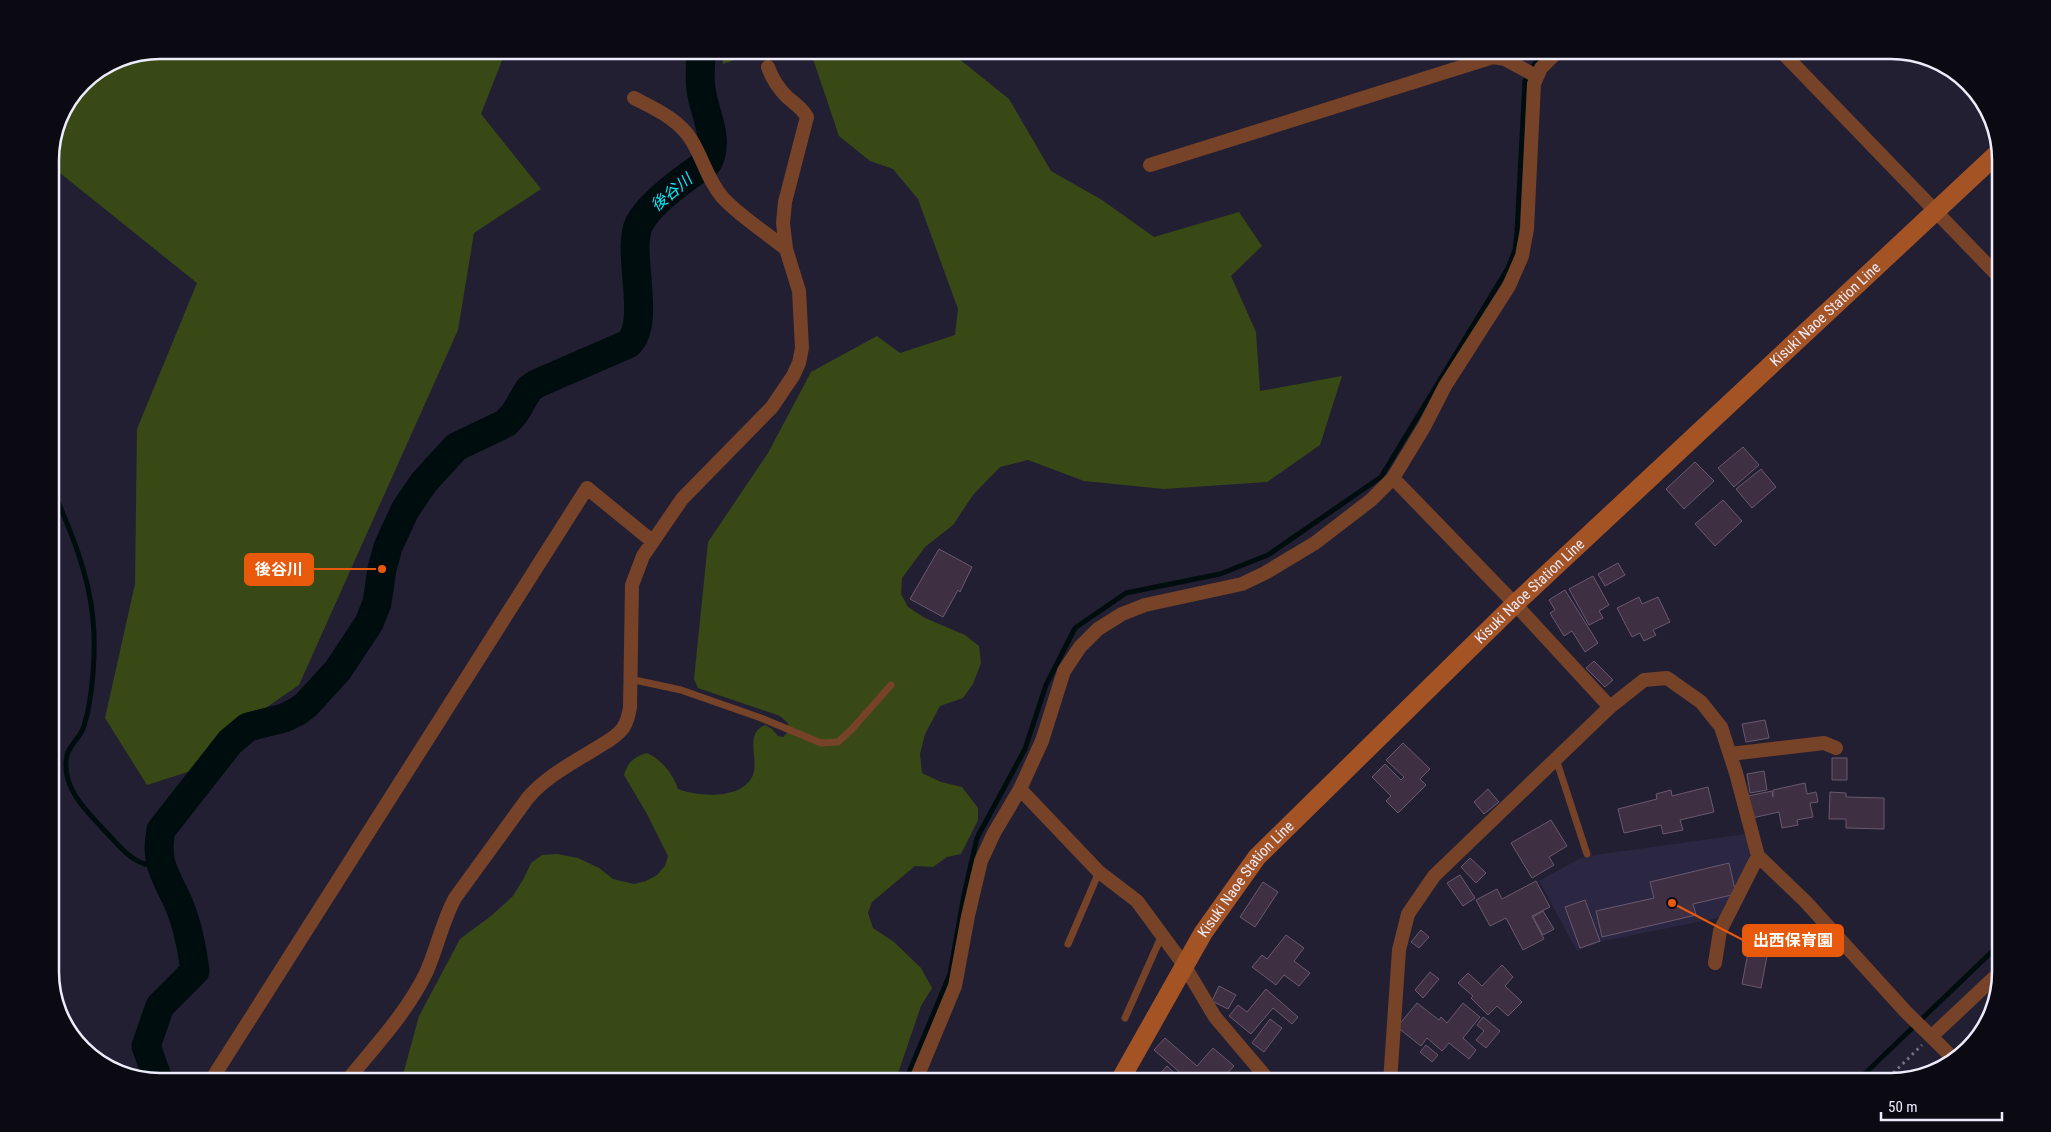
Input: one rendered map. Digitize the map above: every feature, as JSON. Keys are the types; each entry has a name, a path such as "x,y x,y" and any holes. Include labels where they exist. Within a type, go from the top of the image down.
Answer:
{"main road":[{"name":"Kisuki Naoe Station Line","path":"1124,1073 1184,965 1223,902 1256,857 1515,604 1992,158"}],"street":[{"path":"1150,165 1487,59"},
{"path":"1505,59 1536,76"},
{"path":"919,1073 955,986 968,916 982,861 994,833 1020,789 1042,741 1064,671 1080,647 1098,629 1122,614 1146,605 1242,584 1265,573 1315,543 1370,500 1393,478 1424,427 1445,386 1509,286 1522,256 1527,228 1533,92 1536,76 1549,59"},
{"path":"1789,59 1992,270"},
{"path":"353,1073 416,992 426,972 446,915 455,898 536,788 553,775 610,740 623,728 630,707 632,585 643,556 682,499 772,407 794,376 802,348 799,290 786,248 782,223 785,202 807,117 805,112 787,97 773,81 768,66"},
{"path":"634,98 670,118 682,128 692,140 714,186 724,198 786,248"},
{"path":"1393,478 1515,604 1610,707"},
{"path":"216,1073 587,488 652,541"},
{"path":"1391,1073 1399,950 1408,914 1434,876 1610,707 1644,680 1667,678 1701,702 1721,727 1758,856 1805,901 1906,1012 1949,1054"},
{"path":"1730,754 1824,742 1836,748"},
{"path":"1020,789 1099,872 1137,902 1184,965 1215,1017 1262,1073"},
{"path":"1715,963 1720,931 1758,856"},
{"path":"1932,1036 1991,980"}],"lane":[{"path":"630,679 681,690 761,718 821,743 838,742 891,685"},
{"path":"1556,759 1587,854"},
{"path":"1068,944 1099,872"},
{"path":"1125,1018 1162,935"}],"path":[{"path":"1894,1073 1932,1036"}],"shaded area":[{"path":"1746,834 1751,850 1741,883 1722,917 1604,941 1577,951 1539,881 1579,859 1595,855"}],"green space":[{"path":"160,59 502,59 481,114 541,189 474,233 458,330 299,685 244,723 200,768 147,785 105,718 135,584 137,429 197,283 59,172 62,134 69,115 88,88 98,80 109,72 128,64"},
{"path":"722,59 738,59 723,64"},
{"path":"813,59 959,59 1009,99 1051,171 1102,200 1154,237 1239,212 1262,246 1231,276 1256,332 1260,391 1342,376 1320,445 1267,482 1164,489 1084,481 1028,460 1000,467 973,495 953,525 925,547 902,578 901,594 908,607 925,618 965,635 979,646 981,663 973,684 963,698 940,706 925,734 920,754 922,773 941,782 962,787 978,808 978,820 961,854 947,857 933,867 915,866 872,902 868,913 873,928 894,942 921,968 932,988 921,1006 898,1073 403,1073 419,1016 460,939 491,916 513,896 531,863 542,855 557,854 578,858 599,868 613,879 634,884 646,881 657,875 665,866 668,856 647,814 624,775 632,761 638,756 647,753 666,768 678,789 687,792 708,795 730,793 748,783 753,775 753,747 755,734 759,729 765,725 778,736 783,737 788,732 788,723 780,716 698,688 694,679 708,542 768,453 811,372 877,336 900,353 955,335 958,309 918,199 893,169 870,161 839,136"}],"building":[{"path":"1743,447 1759,465 1734,487 1718,468"},
{"path":"1695,462 1714,481 1684,509 1666,489"},
{"path":"1761,469 1776,487 1752,508 1736,489"},
{"path":"1723,500 1742,521 1715,546 1695,524"},
{"path":"939,549 972,567 960,592 958,590 943,617 910,599"},
{"path":"1618,563 1625,575 1605,586 1598,574"},
{"path":"1593,576 1609,605 1599,611 1603,618 1589,625 1569,589"},
{"path":"1565,590 1598,643 1585,652 1572,631 1564,636 1550,613 1555,610 1549,600"},
{"path":"1639,597 1642,604 1658,597 1670,622 1653,630 1656,635 1644,641 1640,633 1632,637 1617,608"},
{"path":"1594,661 1613,680 1605,687 1586,668"},
{"path":"1765,720 1769,738 1746,742 1742,724"},
{"path":"1403,743 1430,769 1420,779 1426,785 1398,813 1386,801 1391,796 1372,777 1385,764 1401,780 1404,777 1386,760"},
{"path":"1832,758 1847,758 1847,780 1832,780"},
{"path":"1764,771 1767,790 1750,793 1747,774"},
{"path":"1805,783 1807,794 1816,792 1818,802 1810,803 1813,817 1797,820 1798,825 1782,828 1779,812 1752,818 1748,796 1772,791 1773,797 1773,790"},
{"path":"1708,787 1714,812 1680,820 1683,830 1663,834 1661,825 1624,833 1618,809 1657,799 1656,794 1671,790 1672,796"},
{"path":"1488,789 1499,802 1484,814 1474,802"},
{"path":"1830,792 1846,793 1846,797 1884,798 1884,829 1846,828 1846,819 1829,819"},
{"path":"1551,820 1567,846 1549,857 1554,865 1532,878 1511,843"},
{"path":"1470,858 1486,873 1476,883 1461,867"},
{"path":"1729,863 1736,894 1693,904 1696,915 1602,937 1596,911 1654,898 1650,882"},
{"path":"1460,875 1475,898 1463,906 1447,883"},
{"path":"1536,881 1550,907 1532,916 1544,939 1523,950 1506,918 1490,926 1476,900 1497,889 1502,899"},
{"path":"1263,882 1278,892 1255,927 1240,917"},
{"path":"1585,900 1600,941 1580,948 1565,907"},
{"path":"1543,911 1554,929 1543,935 1533,917"},
{"path":"1421,930 1429,937 1419,948 1411,942"},
{"path":"1286,935 1304,948 1294,961 1310,973 1299,986 1284,975 1276,985 1252,967 1262,955 1267,959"},
{"path":"1748,953 1767,956 1761,988 1742,984"},
{"path":"1502,965 1513,977 1505,986 1522,1002 1508,1016 1497,1006 1488,1015 1471,998 1473,996 1458,983 1468,973 1482,986"},
{"path":"1430,972 1439,979 1423,998 1415,990"},
{"path":"1219,986 1236,995 1228,1009 1212,1001"},
{"path":"1266,989 1298,1017 1292,1024 1273,1008 1251,1034 1229,1016 1238,1005 1247,1012"},
{"path":"1417,1003 1439,1020 1441,1017 1447,1023 1463,1003 1480,1017 1463,1038 1476,1050 1469,1059 1449,1043 1442,1051 1427,1038 1421,1046 1397,1027"},
{"path":"1483,1017 1500,1031 1486,1048 1476,1040 1484,1031 1477,1025"},
{"path":"1270,1019 1282,1028 1264,1052 1252,1043"},
{"path":"1165,1038 1197,1066 1213,1048 1234,1066 1228,1073 1181,1073 1154,1050"},
{"path":"1426,1045 1438,1055 1432,1062 1420,1052"},
{"path":"1167,1066 1174,1073 1161,1073"}],"waterway":[{"name":"後谷川","path":"156,1073 146,1046 160,1006 195,971 185,922 161,862 159,852 161,830 230,742 248,727 284,718 298,711 306,705 338,670 369,623 377,603 382,569 388,547 405,510 424,482 456,447 506,423 515,413 529,389 536,384 628,344 635,334 639,304 635,251 639,224 661,198 708,162 711,153 712,135 700,84 701,59"},
{"path":"909,1073 950,974 964,895 977,838 1025,749 1046,685 1075,628 1126,593 1220,574 1268,555 1381,477 1508,268 1515,250 1525,81 1539,59"},
{"path":"59,504 83,567 91,602 94,632 94,659 90,701 83,730 70,747 67,755 67,778 84,808 124,851 139,862 160,865"},
{"path":"1865,1073 1992,952"}],"place":[{"name":"後谷川","path":"382,569"},
{"name":"出西保育園","path":"1672,903"}]}
